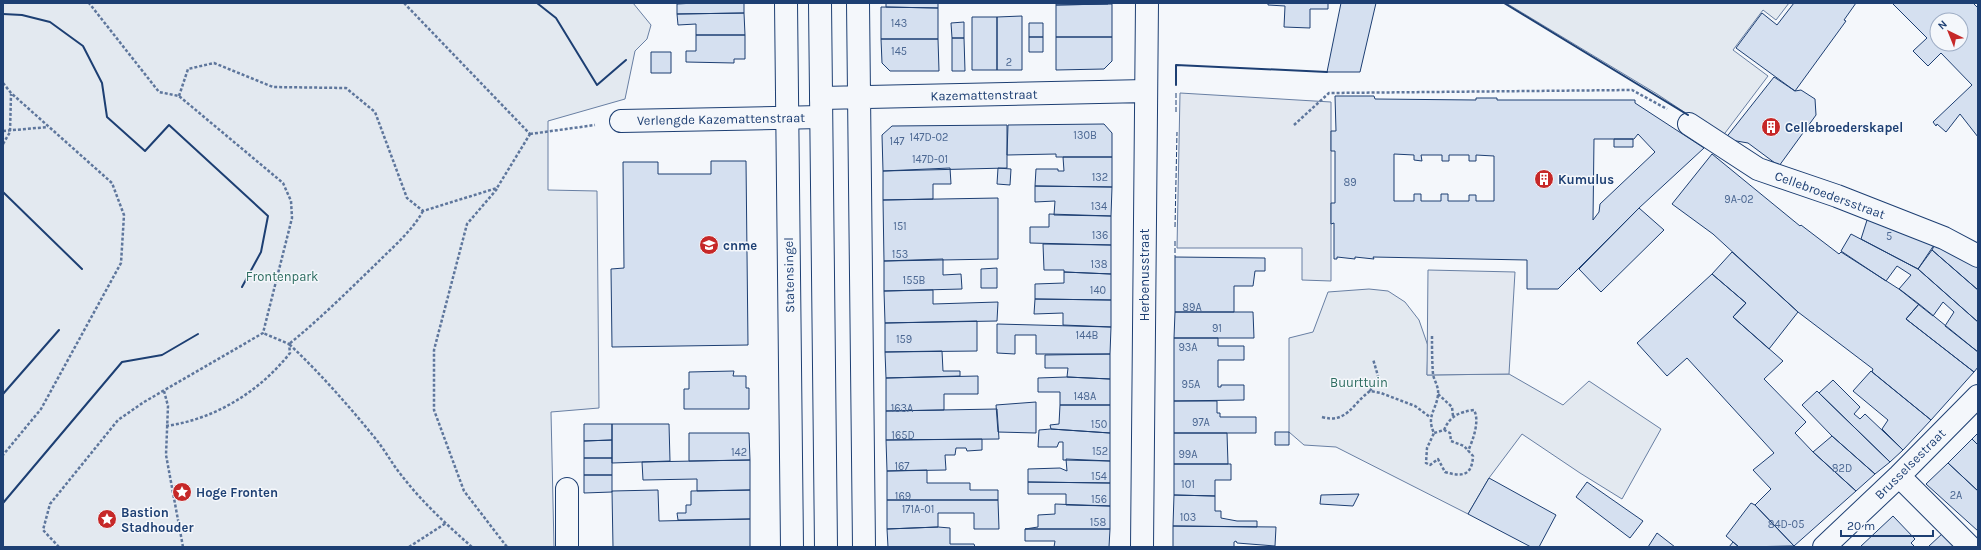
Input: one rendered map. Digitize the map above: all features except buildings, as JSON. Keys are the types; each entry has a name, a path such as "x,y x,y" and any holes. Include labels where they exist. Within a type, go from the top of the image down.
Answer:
{"street":[{"name":"Statensingel","path":"786,3 792,547"},
{"path":"820,3 826,547"},
{"path":"858,3 864,547"},
{"name":"Herbenusstraat","path":"1142,547 1147,3"},
{"name":"Kazemattenstraat","path":"821,108 860,98 1146,91"},
{"name":"Verlengde Kazemattenstraat","path":"621,121 787,118 821,108"},
{"name":"Cellebroedersstraat","path":"1689,124 1758,169 1837,196 1937,235 1978,256"},
{"name":"Brusselsestraat","path":"1824,547 1899,476 1978,396"},
{"path":"1899,476 1970,547"},
{"path":"567,489 567,547"}],"path":[{"path":"59,547 43,530 50,504 118,420 164,391 263,333 292,218 291,201 283,183 270,171 252,159 179,96 159,92 89,3"},
{"path":"404,3 530,134"},
{"path":"179,96 188,68 214,63 273,87 346,88 375,112 407,198 423,211"},
{"path":"3,82 11,93 112,183 124,215 121,263 41,408 3,456"},
{"path":"1294,125 1329,93 1632,90 1656,102"},
{"path":"3,144 10,132 11,93"},
{"path":"530,134 621,121"},
{"path":"3,131 10,132 49,126"},
{"path":"507,547 464,491 434,410 434,350 467,224 497,188 530,134"},
{"path":"289,344 310,328 390,249 417,222 423,211 497,188"},
{"path":"263,333 289,344 319,372 377,440 402,476 431,509 472,547"},
{"path":"1432,336 1433,375 1438,384 1438,394 1436,408 1430,417 1431,426 1434,433 1426,456 1426,463 1430,465 1438,459 1445,472 1455,475 1468,472 1473,467 1473,456 1468,450 1464,446 1452,441 1450,433 1444,430 1434,433"},
{"path":"166,426 178,424 219,410 251,392 276,370 290,353 289,344"},
{"path":"1322,417 1332,420 1341,418 1359,399 1370,391 1378,376 1373,359"},
{"path":"164,391 168,406 166,455 183,547"},
{"path":"1370,391 1381,393 1415,406 1430,417"},
{"path":"1438,394 1452,407 1453,416"},
{"path":"1444,430 1447,422 1453,416 1461,412 1474,410 1476,414 1472,440 1468,450"},
{"path":"409,547 446,523"}],"green space":[{"name":"Frontenpark","path":"3,3 633,3 651,25 647,39 635,51 625,99 548,121 548,190 597,191 599,408 551,412 554,547 3,547"},
{"path":"1506,3 1789,3 1776,20 1763,10 1733,50 1768,76 1722,137 1657,94"},
{"name":"Buurttuin","path":"1369,289 1388,291 1405,302 1419,320 1428,346 1427,375 1509,374 1563,405 1589,381 1661,429 1622,499 1522,434 1489,478 1468,514 1336,447 1304,445 1289,432 1289,338 1313,332 1328,292"}],"shaded area":[{"path":"1180,93 1331,102 1331,281 1302,280 1302,248 1177,248"},
{"path":"1428,270 1515,272 1509,374 1427,375"}],"fence":[{"path":"1176,91 1176,112"},
{"path":"1175,227 1177,132"},
{"path":"1175,241 1175,257"}],"wall":[{"path":"537,3 556,18 597,85 626,60"},
{"path":"1504,3 1688,115"},
{"path":"3,14 22,15 50,22 83,46 102,83 107,117 145,151 169,125 268,216 261,252 242,287"},
{"path":"1176,85 1176,65 1327,72"},
{"path":"3,192 82,269"},
{"path":"3,394 59,330"},
{"path":"3,503 122,362 162,355 198,334"}],"place":[{"name":"Cellebroederskapel","path":"1771,127"},
{"name":"Kumulus","path":"1544,179"},
{"name":"cnme","path":"709,245"},
{"name":"Hoge Fronten","path":"182,492"},
{"name":"Bastion Stadhouder","path":"107,519"}]}
